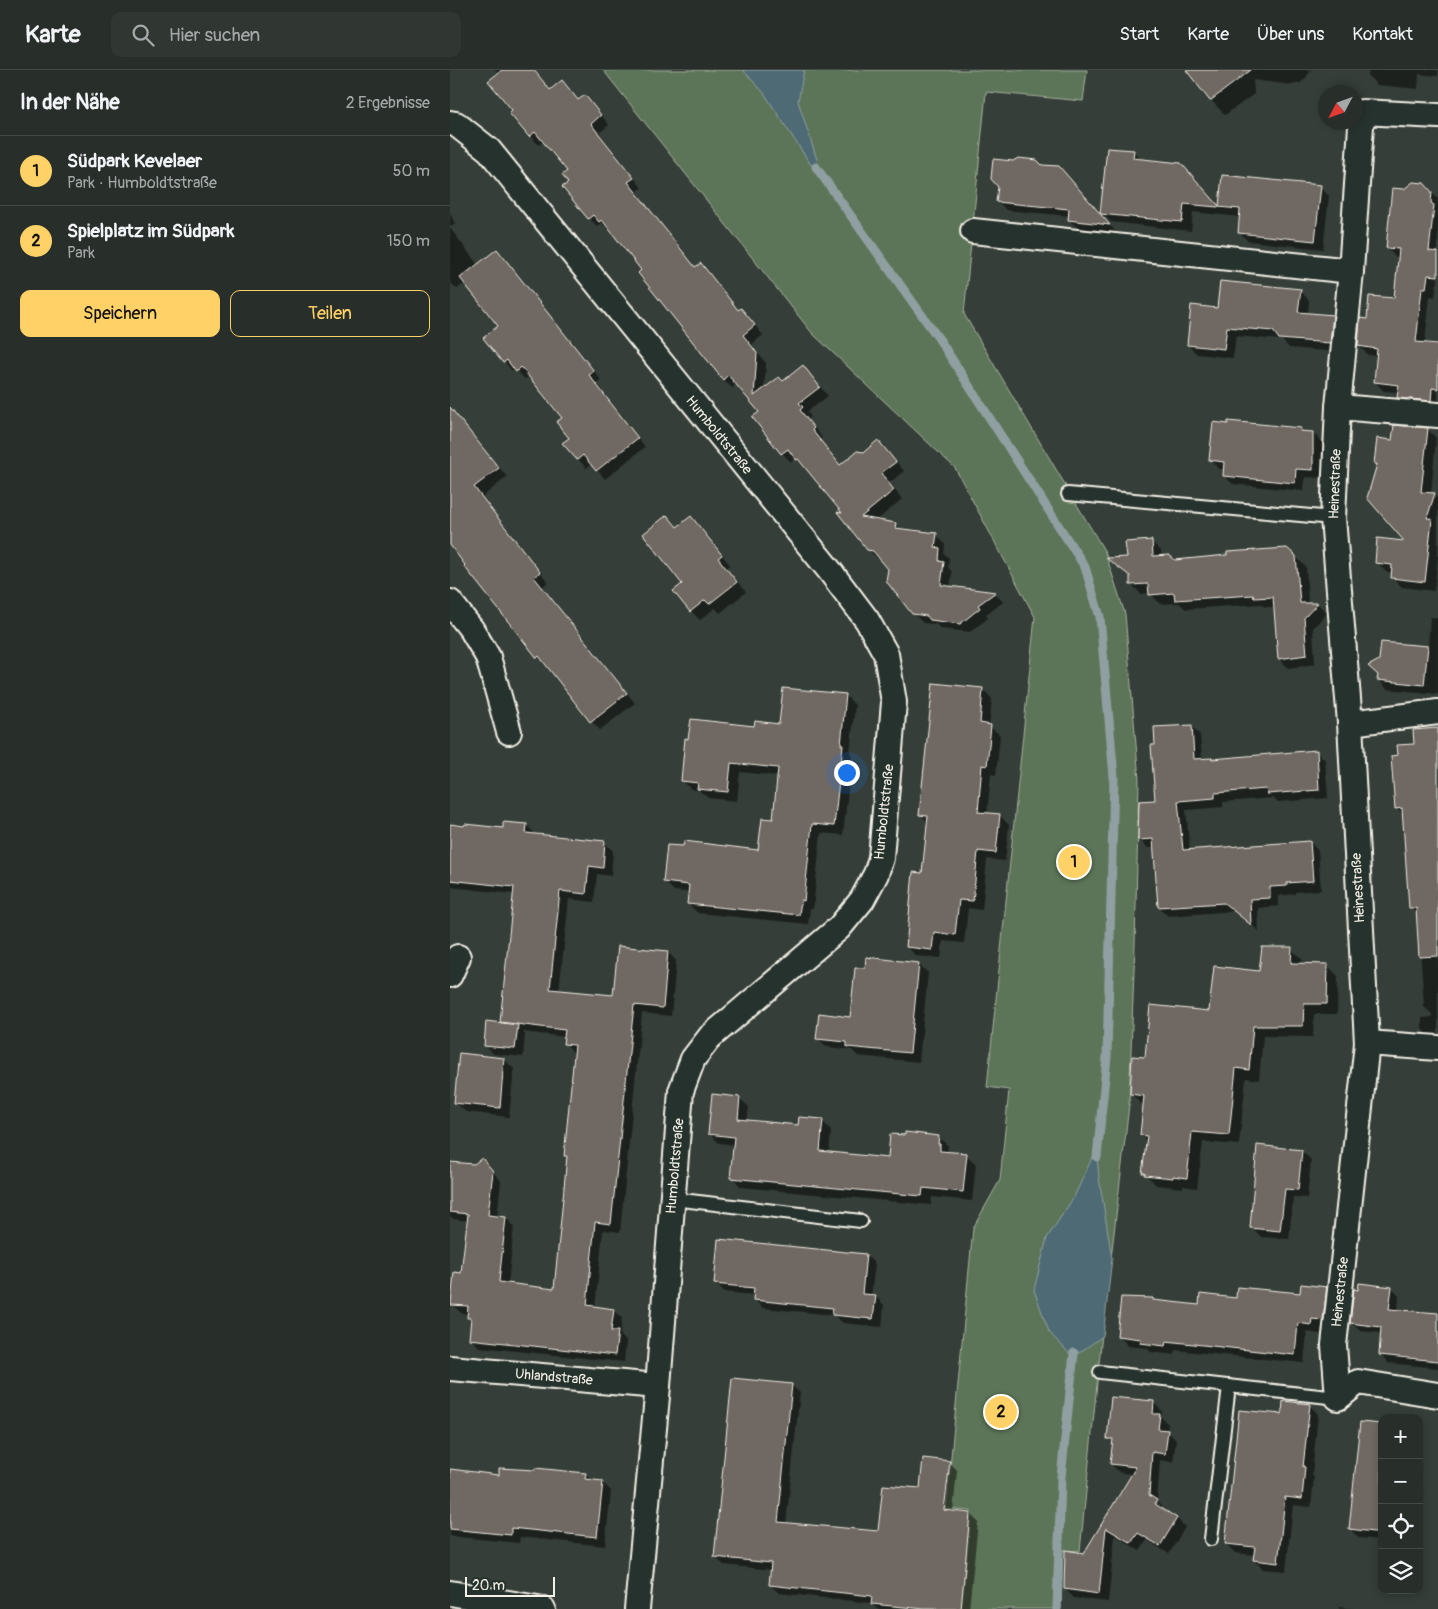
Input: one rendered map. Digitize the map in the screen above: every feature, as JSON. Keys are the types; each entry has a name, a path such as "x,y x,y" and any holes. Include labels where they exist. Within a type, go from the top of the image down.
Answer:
{"street":[{"name":"Heinestraße","path":"1338,1398 1334,1345 1367,1043 1350,723 1333,518 1338,407 1351,271 1362,112 1438,116"},
{"name":"Humboldtstraße","path":"450,123 456,124 489,150 830,571 867,620 886,654 894,702 882,858 862,900 839,928 710,1037 693,1059 681,1091 658,1386 637,1609"},
{"path":"973,231 1351,271"},
{"path":"1338,407 1438,415"},
{"path":"450,602 472,630 488,657 509,732"},
{"path":"1350,723 1438,712"},
{"path":"1367,1043 1438,1048"},
{"name":"Uhlandstraße","path":"450,1368 658,1386"},
{"path":"1338,1398 1358,1382 1438,1395"},
{"path":"450,1593 537,1608"}],"lane":[{"path":"1068,494 1333,518"},
{"path":"673,1199 861,1221"},
{"path":"1100,1372 1338,1398"},
{"path":"1211,1539 1229,1386"}],"green space":[{"path":"603,70 1087,70 1083,101 986,92 964,314 1105,552 1125,614 1139,780 1129,1105 1101,1344 1080,1551 1063,1550 1061,1609 961,1609 971,1511 946,1509 973,1228 1000,1180 1009,1090 987,1087 1035,617 955,468 812,333"}],"water":[{"path":"743,70 804,70 798,101 819,166 811,165 764,93"},
{"path":"1097,1157 1112,1258 1103,1336 1077,1354 1069,1353 1049,1332 1034,1290 1047,1238 1074,1197 1092,1158"}],"building":[{"path":"502,70 534,70 550,90 562,80 578,100 585,95 601,115 591,124 634,178 628,182 695,267 701,263 738,310 741,308 755,325 743,335 757,353 754,396 779,377 783,381 803,365 820,387 799,403 803,407 800,410 814,428 812,430 840,465 857,451 864,452 878,440 896,462 881,473 894,490 861,517 896,523 895,528 937,533 935,547 940,548 939,561 944,562 941,585 996,592 978,605 980,608 960,624 930,620 927,616 912,614 886,581 888,569 873,551 867,550 837,512 842,513 798,459 796,460 788,449 781,454 752,417 759,412 728,375 723,380 638,273 641,270 602,220 599,222 593,215 588,219 562,187 568,183 562,175 567,171 535,132 529,137 509,113 512,110 488,81"},
{"path":"1186,70 1251,70 1210,101"},
{"path":"1107,148 1134,150 1133,158 1181,163 1219,206 1222,175 1321,185 1315,241 1238,233 1240,209 1184,204 1182,222 1100,214"},
{"path":"1018,158 1037,160 1042,165 1059,166 1110,225 1068,220 1069,209 996,202 998,187 991,179 993,159 1013,161"},
{"path":"1413,182 1424,183 1432,192 1431,203 1434,205 1429,251 1438,252 1438,276 1428,275 1426,288 1422,288 1416,342 1438,344 1438,389 1432,388 1431,401 1397,398 1399,385 1374,382 1377,349 1358,346 1360,318 1367,319 1369,296 1394,298 1399,249 1386,248 1392,188 1404,189"},
{"path":"497,249 594,371 589,375 638,438 596,471 583,455 577,460 562,443 569,438 556,422 562,418 521,367 516,372 507,360 503,363 483,338 498,326 460,278"},
{"path":"1220,281 1301,289 1298,312 1333,315 1330,343 1279,339 1273,331 1227,327 1224,349 1187,345 1191,305 1217,308"},
{"path":"450,407 499,468 474,487 540,572 534,577 627,693 590,722 539,656 537,658 464,566 450,545"},
{"path":"1228,421 1301,428 1300,431 1313,432 1313,470 1296,469 1295,483 1223,476 1224,462 1209,460 1213,422 1228,424"},
{"path":"1394,425 1428,428 1421,492 1435,493 1427,518 1432,519 1425,582 1391,578 1392,565 1375,563 1377,538 1404,541 1367,498 1377,464 1374,464 1377,438 1392,440"},
{"path":"667,515 677,527 691,516 722,555 718,558 737,582 709,604 705,600 690,612 673,591 682,584 643,534"},
{"path":"1152,540 1153,556 1169,555 1175,560 1227,555 1227,552 1287,548 1296,556 1300,603 1318,603 1304,618 1307,655 1278,659 1273,597 1254,598 1253,595 1175,600 1174,593 1149,595 1148,584 1130,585 1130,576 1106,558 1127,557 1125,542"},
{"path":"1381,642 1428,646 1424,685 1377,680 1378,675 1368,666 1379,660"},
{"path":"933,683 983,688 980,723 991,725 987,766 982,765 978,812 1000,814 996,853 978,851 973,901 959,900 955,935 934,932 932,950 906,947 913,872 922,873 928,816 919,815"},
{"path":"783,688 846,694 841,745 843,745 834,826 812,824 804,901 801,900 799,915 687,904 689,885 663,882 667,845 683,846 684,841 758,850 762,818 773,819 778,768 731,763 728,792 697,789 698,783 681,781 685,738 688,739 691,719 754,726 755,721 779,724"},
{"path":"1192,725 1194,759 1317,750 1319,790 1267,794 1266,789 1215,793 1215,798 1178,801 1183,850 1310,841 1313,881 1287,883 1287,886 1270,887 1270,898 1250,899 1251,925 1224,903 1158,907 1153,839 1138,840 1139,801 1155,800 1151,745 1155,745 1154,727"},
{"path":"1438,728 1438,956 1419,957 1416,908 1409,908 1402,808 1395,809 1391,756 1398,755 1397,745 1414,744 1413,730"},
{"path":"503,822 527,824 526,833 605,841 603,868 589,866 586,894 560,891 550,989 613,995 618,946 668,951 663,1008 634,1005 611,1224 595,1222 587,1305 614,1309 611,1331 618,1331 615,1355 469,1339 471,1318 467,1318 468,1306 451,1305 454,1272 461,1273 468,1214 450,1212 450,1162 474,1164 482,1158 493,1171 488,1215 506,1217 499,1282 554,1289 567,1156 564,1156 575,1045 563,1044 565,1030 500,1022 514,887 450,880 450,824 503,828"},
{"path":"1262,947 1292,947 1291,963 1328,964 1327,1004 1304,1004 1303,1026 1253,1026 1249,1070 1236,1068 1229,1135 1192,1132 1187,1178 1144,1175 1145,1173 1142,1173 1147,1136 1140,1135 1144,1096 1130,1094 1132,1056 1145,1057 1150,1005 1209,1011 1214,966 1259,971"},
{"path":"866,957 919,963 910,1053 847,1047 847,1042 816,1039 819,1013 850,1017 855,968 865,968"},
{"path":"486,1021 518,1025 515,1049 484,1046"},
{"path":"459,1053 504,1058 500,1108 454,1103"},
{"path":"712,1094 740,1097 738,1119 798,1125 799,1117 823,1119 820,1151 888,1158 890,1134 905,1135 905,1132 939,1136 938,1144 940,1144 940,1151 967,1153 963,1192 923,1188 922,1196 730,1178 734,1137 708,1134"},
{"path":"1257,1145 1302,1150 1298,1190 1285,1189 1280,1231 1250,1228"},
{"path":"718,1239 866,1254 862,1294 876,1295 873,1319 832,1315 833,1308 753,1300 754,1288 714,1284"},
{"path":"1359,1283 1392,1287 1389,1309 1438,1313 1438,1361 1379,1355 1381,1327 1350,1323 1354,1289 1358,1290"},
{"path":"1301,1284 1327,1287 1323,1320 1312,1319 1311,1325 1298,1323 1295,1355 1166,1341 1165,1346 1140,1343 1141,1339 1117,1336 1121,1297 1153,1298 1153,1300 1199,1305 1200,1294 1236,1298 1237,1287 1300,1293"},
{"path":"732,1378 792,1384 778,1522 878,1531 883,1485 920,1488 923,1458 950,1461 944,1510 970,1513 961,1609 925,1609 871,1604 872,1596 769,1585 771,1563 714,1557"},
{"path":"1111,1397 1154,1401 1153,1414 1160,1414 1158,1429 1168,1430 1165,1454 1152,1452 1149,1495 1157,1500 1155,1504 1177,1518 1160,1546 1138,1533 1131,1543 1106,1528 1099,1594 1064,1589 1065,1550 1084,1553 1136,1467 1110,1464 1113,1439 1107,1439"},
{"path":"1283,1401 1310,1404 1303,1467 1305,1467 1302,1499 1285,1497 1278,1563 1253,1560 1255,1547 1225,1544 1239,1410 1282,1414"},
{"path":"1360,1422 1378,1424 1378,1533 1349,1529"},
{"path":"499,1468 535,1470 535,1468 586,1473 585,1479 603,1481 597,1537 511,1528 511,1535 450,1529 450,1469 499,1475"}],"waterway":[{"path":"816,167 939,339 1085,567 1100,617 1114,777 1107,1057 1097,1157"},
{"path":"1057,1609 1061,1477 1074,1353"}],"place":[{"name":"Südpark Kevelaer","path":"1074,862"},
{"name":"Spielplatz im Südpark","path":"1001,1412"}]}
